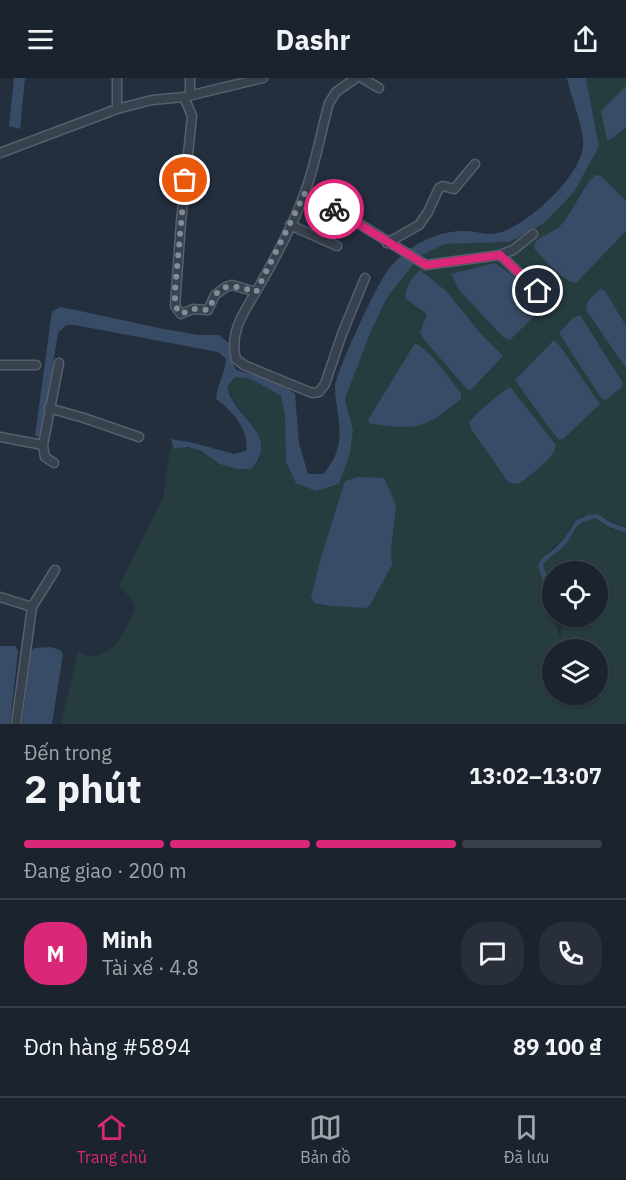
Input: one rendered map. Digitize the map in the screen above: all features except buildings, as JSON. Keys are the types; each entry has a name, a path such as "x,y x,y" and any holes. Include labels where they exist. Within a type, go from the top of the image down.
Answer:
{"street":[{"path":"117,78 117,109"},
{"path":"190,78 187,96 192,116 175,306 181,314 193,309 208,310 219,291 232,285 256,292"},
{"path":"0,153 117,109 152,100 187,96 263,78"},
{"path":"356,78 336,92 330,104 306,191 236,329 233,348 236,359 312,393 319,392 325,384 365,278"},
{"path":"362,78 379,88"},
{"path":"387,243 419,225 439,188 443,186 454,189 475,164"},
{"path":"306,191 426,265 500,255 513,250 532,234"},
{"path":"290,225 337,246"},
{"path":"500,255 538,291"},
{"path":"54,463 45,458 43,445 59,363"},
{"path":"0,365 36,365"},
{"path":"50,408 139,437"},
{"path":"0,436 43,445"},
{"path":"16,724 32,607 55,570"},
{"path":"0,597 32,607"}],"green space":[{"path":"586,78 626,78 626,528 598,515 581,517 538,565 542,578 542,627 557,627 560,638 563,627 608,627 608,561 546,561 555,555 579,524 595,518 609,528 626,533 626,724 61,724 78,652 92,656 108,651 120,639 135,608 130,597 119,586 163,498 171,444 174,449 188,448 199,451 220,464 260,460 258,438 231,396 227,385 235,377 251,379 281,396 286,436 316,491 339,484 353,430 345,399 371,331 388,296 420,256 445,244 509,242 543,224 599,146"}],"water":[{"path":"14,78 25,78 20,129 9,126"},
{"path":"567,78 586,78 599,146 574,192 543,224 509,242 445,244 420,256 388,296 371,331 345,399 353,430 350,453 339,484 316,491 296,483 286,462 285,415 281,396 251,379 235,377 227,386 231,397 260,440 261,449 258,459 251,469 237,469 220,464 201,451 188,447 174,449 171,439 234,454 246,451 247,443 238,422 216,399 226,359 218,352 75,325 66,325 58,333 41,437 35,436 52,311 61,307 164,329 199,335 219,335 229,343 236,370 277,381 295,394 299,443 308,474 324,474 335,457 340,435 335,395 337,378 375,292 388,270 413,247 444,233 470,231 494,234 510,228 539,209 566,182 582,153 583,140"},
{"path":"626,86 626,127 607,140 601,111"},
{"path":"595,175 601,176 626,201 626,231 576,283 571,282 559,274 534,248 537,240 561,225"},
{"path":"495,263 513,276 541,309 510,340 503,337 460,291 451,274"},
{"path":"420,270 446,291 481,334 503,356 470,391 423,338 420,332 427,314 406,299 409,283"},
{"path":"600,289 605,291 626,326 626,368 586,310 588,301"},
{"path":"580,315 623,383 621,388 606,400 601,398 559,333 572,319"},
{"path":"554,340 600,404 563,439 559,440 515,380"},
{"path":"415,343 440,366 461,393 461,399 437,417 421,425 402,427 369,423 368,420"},
{"path":"510,387 556,445 547,460 518,484 508,482 469,423"},
{"path":"358,477 384,478 396,505 391,551 392,565 370,605 366,608 314,603 311,597 320,561 345,481"},
{"path":"598,514 626,528 626,533 609,527 595,518 583,522 578,525 564,546 547,561 542,561 542,579 538,565 541,560 562,541 576,520"},
{"path":"0,646 15,646 18,651 10,724 0,724"},
{"path":"51,647 60,650 63,654 52,724 22,724 31,651 34,648"}],"way so far":[{"path":"185,180 175,291 175,306 177,312 181,314 190,309 208,310 215,295 232,285 256,292 306,191 334,209"}],"route":[{"path":"334,209 426,265 500,255 538,291"}]}
